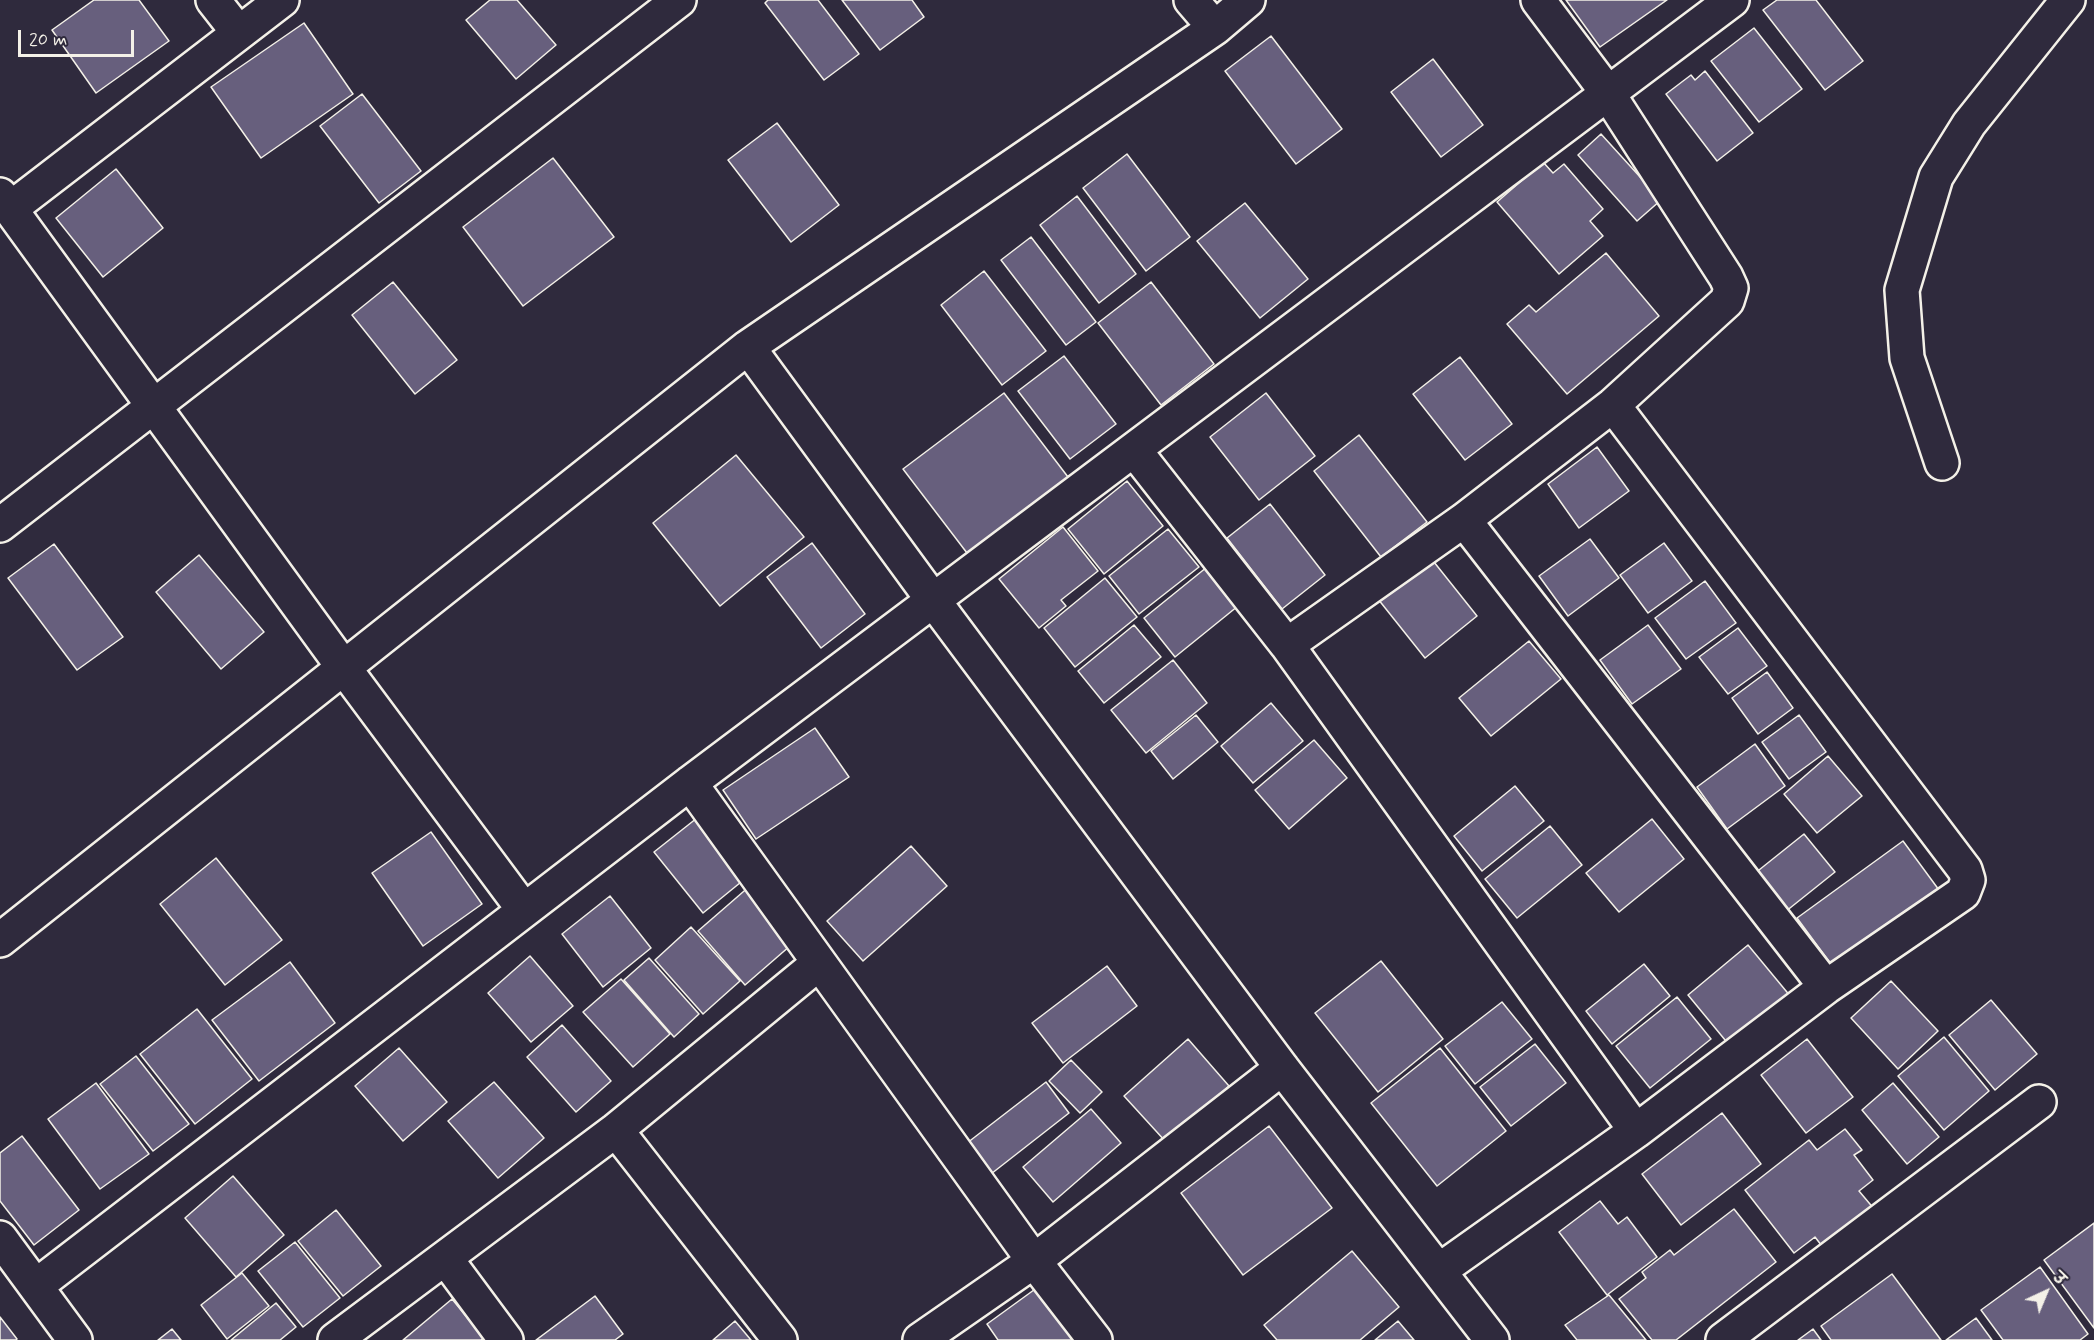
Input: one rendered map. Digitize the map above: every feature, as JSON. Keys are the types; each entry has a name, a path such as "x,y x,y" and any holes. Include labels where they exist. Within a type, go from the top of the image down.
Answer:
{"street":[{"path":"213,0 238,32"},
{"path":"282,0 5,202 344,668 524,910"},
{"path":"0,525 679,0"},
{"path":"1191,0 1215,28"},
{"path":"0,940 748,347 1215,28 1248,0"},
{"path":"1287,645 1464,520 1613,405 1726,301 1731,288 1607,92 1538,0"},
{"path":"36,1286 690,783 1135,451 1607,92 1732,0"},
{"path":"1942,463 1907,358 1902,290 1936,177 1969,124 2068,0"},
{"path":"748,347 933,600 1282,1068 1492,1340"},
{"path":"1440,1270 1636,1131 1826,987 1963,893 1968,880 1965,870 1613,405"},
{"path":"1135,451 1287,645 1636,1131"},
{"path":"1464,520 1826,987"},
{"path":"690,783 1034,1261 1095,1340"},
{"path":"335,1340 616,1130 819,963"},
{"path":"920,1340 1034,1261 1282,1068"},
{"path":"1723,1340 2039,1102"},
{"path":"616,1130 780,1340"},
{"path":"0,1238 75,1340"},
{"path":"446,1259 506,1340"}],"building":[{"path":"94,0 139,0 169,41 96,93 52,30"},
{"path":"490,0 517,0 556,45 516,79 466,20"},
{"path":"768,0 818,0 859,54 824,80 765,3"},
{"path":"842,0 912,0 924,17 880,50"},
{"path":"1566,0 1667,0 1600,47"},
{"path":"1777,0 1816,0 1863,61 1825,90 1763,10"},
{"path":"304,23 353,94 261,158 211,87"},
{"path":"1754,28 1802,89 1759,122 1711,61"},
{"path":"1271,36 1342,129 1296,164 1225,71"},
{"path":"1433,59 1483,125 1441,157 1391,92"},
{"path":"1705,71 1753,133 1717,161 1666,94 1691,75 1695,80"},
{"path":"362,94 421,171 379,203 320,126"},
{"path":"777,123 839,205 791,242 728,160"},
{"path":"1601,134 1661,200 1637,221 1578,155"},
{"path":"1127,154 1190,237 1146,271 1083,188"},
{"path":"553,158 614,237 523,306 463,227"},
{"path":"1543,162 1553,173 1564,164 1603,209 1590,221 1603,236 1559,274 1497,202"},
{"path":"116,169 163,228 103,277 56,218"},
{"path":"1077,196 1136,274 1099,303 1040,225"},
{"path":"1245,203 1308,279 1260,318 1197,241"},
{"path":"1031,237 1096,322 1066,345 1001,260"},
{"path":"1606,253 1659,316 1567,394 1507,324 1529,305 1536,312"},
{"path":"984,271 1046,351 1002,385 941,305"},
{"path":"393,282 457,360 415,394 352,315"},
{"path":"1151,282 1214,364 1161,405 1098,323"},
{"path":"1064,356 1116,424 1070,459 1018,391"},
{"path":"1460,357 1512,424 1465,460 1413,394"},
{"path":"1004,393 1068,477 967,553 903,469"},
{"path":"1266,393 1315,456 1259,500 1210,437"},
{"path":"1359,435 1427,522 1381,557 1314,471"},
{"path":"1597,447 1629,491 1579,528 1548,484"},
{"path":"736,455 804,537 720,606 653,523"},
{"path":"1127,481 1163,526 1104,574 1068,529"},
{"path":"1270,504 1325,575 1282,609 1227,538"},
{"path":"1063,527 1098,571 1061,600 1066,606 1039,628 999,579"},
{"path":"1168,529 1199,567 1139,614 1109,576"},
{"path":"1590,539 1619,578 1568,616 1539,576"},
{"path":"812,543 865,614 821,648 767,577"},
{"path":"1664,543 1692,581 1648,613 1620,575"},
{"path":"54,544 123,637 77,670 8,578"},
{"path":"199,555 264,632 221,669 156,592"},
{"path":"1430,557 1477,616 1425,658 1378,599"},
{"path":"1207,567 1238,606 1175,657 1144,618"},
{"path":"1105,578 1137,617 1075,667 1044,628"},
{"path":"1705,581 1736,623 1686,659 1655,618"},
{"path":"1134,625 1161,657 1104,703 1078,671"},
{"path":"1648,625 1681,669 1632,704 1600,660"},
{"path":"1738,628 1767,666 1728,694 1699,657"},
{"path":"1529,641 1561,679 1491,736 1459,698"},
{"path":"1173,660 1207,703 1146,753 1111,710"},
{"path":"1767,672 1793,708 1758,734 1732,698"},
{"path":"1271,703 1303,741 1253,783 1221,746"},
{"path":"1196,715 1218,742 1173,779 1151,751"},
{"path":"1799,715 1826,752 1789,779 1762,742"},
{"path":"815,728 849,777 756,839 723,790"},
{"path":"1314,740 1347,778 1289,829 1255,790"},
{"path":"1755,744 1785,786 1727,829 1697,787"},
{"path":"1828,756 1862,796 1817,833 1784,794"},
{"path":"1515,786 1544,821 1482,871 1454,836"},
{"path":"697,818 746,878 703,913 654,852"},
{"path":"1652,819 1684,859 1619,912 1586,873"},
{"path":"1550,826 1582,865 1517,918 1485,879"},
{"path":"431,832 482,904 423,946 372,873"},
{"path":"1804,834 1835,872 1785,912 1754,874"},
{"path":"1903,841 1939,890 1833,967 1797,918"},
{"path":"911,846 947,886 863,961 827,921"},
{"path":"216,858 282,940 225,985 160,904"},
{"path":"751,885 798,939 745,985 698,931"},
{"path":"610,896 651,948 603,987 562,934"},
{"path":"691,927 740,981 703,1014 655,960"},
{"path":"1748,945 1791,997 1730,1046 1688,995"},
{"path":"530,956 573,1006 531,1042 488,993"},
{"path":"649,958 699,1014 674,1037 624,980"},
{"path":"1381,961 1443,1039 1378,1092 1315,1013"},
{"path":"290,962 335,1023 259,1081 212,1020"},
{"path":"1644,964 1670,996 1612,1044 1586,1011"},
{"path":"1107,966 1137,1006 1063,1063 1032,1023"},
{"path":"621,979 670,1034 633,1067 583,1012"},
{"path":"1891,981 1938,1031 1898,1069 1851,1018"},
{"path":"1677,997 1711,1039 1650,1088 1616,1046"},
{"path":"1991,1000 2037,1054 1995,1090 1949,1035"},
{"path":"1502,1002 1532,1039 1475,1084 1445,1046"},
{"path":"197,1009 252,1079 195,1124 140,1054"},
{"path":"562,1025 611,1081 576,1112 527,1057"},
{"path":"1944,1037 1989,1091 1944,1130 1898,1076"},
{"path":"1188,1039 1229,1086 1166,1142 1124,1096"},
{"path":"1807,1039 1853,1097 1806,1133 1761,1075"},
{"path":"1535,1044 1566,1083 1511,1126 1480,1087"},
{"path":"399,1048 447,1102 403,1141 355,1086"},
{"path":"1440,1048 1506,1131 1437,1186 1371,1103"},
{"path":"136,1056 189,1124 153,1151 100,1084"},
{"path":"1071,1060 1102,1092 1080,1113 1049,1081"},
{"path":"494,1082 544,1138 498,1178 448,1121"},
{"path":"1046,1082 1069,1113 982,1181 958,1150"},
{"path":"96,1083 149,1154 100,1189 48,1119"},
{"path":"1893,1083 1939,1137 1907,1164 1862,1110"},
{"path":"1091,1109 1121,1143 1053,1202 1023,1167"},
{"path":"1722,1113 1761,1164 1681,1225 1642,1174"},
{"path":"1269,1126 1332,1208 1243,1275 1181,1193"},
{"path":"1845,1129 1862,1150 1854,1155 1873,1180 1859,1191 1875,1210 1825,1250 1815,1237 1794,1253 1745,1190 1809,1140 1817,1150"},
{"path":"22,1136 79,1210 34,1245 0,1201 0,1153"},
{"path":"233,1176 284,1235 236,1277 185,1218"},
{"path":"1600,1201 1618,1224 1627,1217 1657,1257 1607,1295 1559,1232"},
{"path":"1734,1209 1776,1262 1676,1340 1652,1340 1619,1299 1646,1278 1642,1272 1670,1250 1674,1255"},
{"path":"336,1210 381,1266 343,1296 298,1241"},
{"path":"2094,1223 2094,1328 2044,1260"},
{"path":"295,1242 340,1298 303,1327 258,1271"},
{"path":"1352,1251 1399,1307 1360,1340 1277,1340 1264,1325"},
{"path":"2040,1267 2088,1334 2080,1340 2003,1340 1981,1310"},
{"path":"242,1273 269,1306 227,1339 201,1305"},
{"path":"1892,1274 1941,1340 1831,1340 1821,1326"},
{"path":"1038,1287 1077,1340 998,1340 987,1324"},
{"path":"1609,1295 1646,1340 1577,1340 1565,1325"},
{"path":"595,1296 623,1334 615,1340 536,1340"},
{"path":"452,1299 484,1338 481,1340 403,1340"},
{"path":"276,1303 296,1327 280,1340 231,1340"},
{"path":"0,1317 17,1339 16,1340 0,1340"},
{"path":"1976,1318 1992,1340 1946,1340"},
{"path":"735,1321 751,1340 713,1340"},
{"path":"1398,1321 1414,1340 1375,1340"},
{"path":"172,1329 181,1340 158,1340"},
{"path":"1813,1329 1821,1340 1798,1340"}]}
